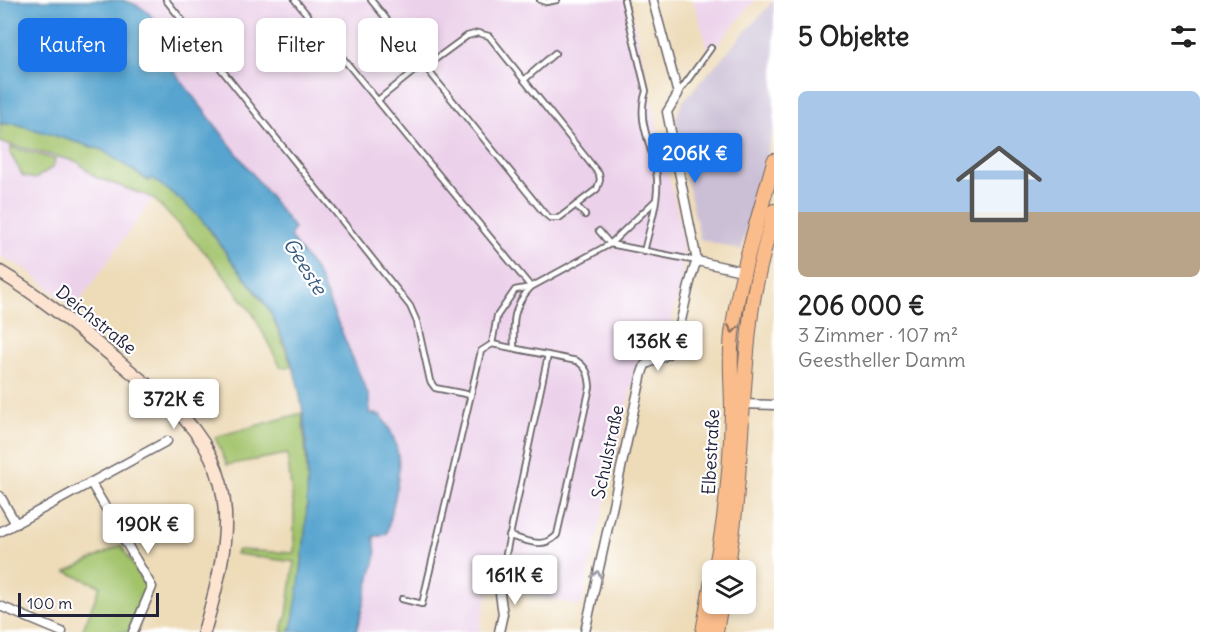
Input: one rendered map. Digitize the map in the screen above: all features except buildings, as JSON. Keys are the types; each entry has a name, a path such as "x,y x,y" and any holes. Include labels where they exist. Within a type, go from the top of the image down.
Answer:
{"main road":[{"name":"Elbestraße","path":"729,560 745,404 751,273 774,160"},
{"name":"Elbestraße","path":"717,560 726,502 732,387 732,336 751,273 774,211"},
{"name":"Deichstraße","path":"0,272 36,294 170,405 191,426 212,458 225,497 226,530 221,572 204,632"},
{"path":"703,632 706,614"},
{"path":"716,632 719,614"}],"street":[{"path":"652,1 678,94 667,112 697,261 751,273"},
{"name":"Schulstraße","path":"585,632 642,373 645,364 671,352 676,341 691,273 697,261"},
{"path":"745,404 774,405"},
{"path":"0,532 166,441"},
{"path":"91,483 152,587 134,632"},
{"path":"0,496 16,524"},
{"path":"499,587 503,614 499,632"},
{"path":"0,606 62,632"}],"lane":[{"path":"166,0 410,306 417,322 430,381 435,388 471,395"},
{"path":"295,0 531,287"},
{"path":"371,0 386,18"},
{"path":"540,0 546,2 557,0"},
{"path":"624,0 646,91 641,106 657,178 655,201 644,252"},
{"path":"429,72 550,218 559,218 597,189 599,174 489,36 478,33 467,36 438,57"},
{"path":"678,94 711,48"},
{"path":"524,80 555,53"},
{"path":"378,100 413,72"},
{"path":"514,348 513,320 520,298 531,287 610,244 655,201"},
{"path":"576,205 585,215"},
{"path":"599,231 610,244 697,261"},
{"path":"492,344 497,316 515,290 531,287"},
{"path":"402,599 422,604 481,351 492,344 577,361 585,366 590,375 590,387 557,535 550,542 541,544 509,536"},
{"path":"499,587 548,355"}],"shaded area":[{"path":"122,0 629,0 683,238 683,277 665,345 650,352 640,351 581,606 490,585 479,630 486,632 356,632 376,555 369,397 317,273 290,237 294,228 174,72 244,72 244,18 147,18 138,5"},
{"path":"693,0 755,0 710,54"},
{"path":"774,0 774,127 741,250 700,239 679,144 676,117 683,101"},
{"path":"0,142 79,162 95,177 153,198 74,309 26,269 0,256"}],"green space":[{"path":"0,124 16,124 102,150 148,181 151,178 165,187 198,215 271,313 292,366 281,368 253,314 211,259 153,198 95,177 78,162 0,142"},
{"path":"11,147 55,159 53,167 35,179 23,176 10,153"},
{"path":"302,413 308,486 306,540 298,598 290,632 281,632 287,614 294,562 236,554 238,550 294,553 294,511 287,454 227,465 215,437"},
{"path":"121,545 147,588 128,632 82,632 100,586 66,572"}],"water":[{"name":"Geeste","path":"0,0 122,0 135,4 153,18 139,18 139,72 174,72 294,228 290,237 317,273 369,397 369,413 380,415 390,429 395,443 398,457 397,486 387,533 374,536 376,555 356,632 290,632 297,600 305,538 306,438 295,374 285,343 267,307 202,220 181,200 151,178 149,181 102,150 16,124 0,124"}]}
